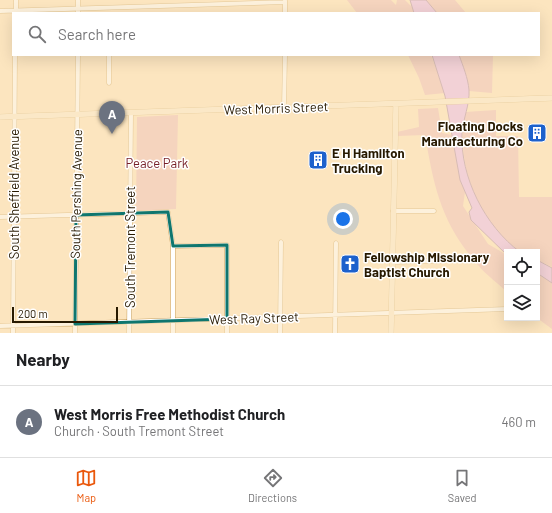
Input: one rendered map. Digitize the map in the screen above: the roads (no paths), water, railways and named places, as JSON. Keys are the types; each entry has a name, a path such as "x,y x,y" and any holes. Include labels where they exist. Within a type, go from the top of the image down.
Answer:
{"main road":[{"name":"West Morris Street","path":"0,118 552,98"},
{"path":"391,333 396,104"}],"street":[{"path":"16,0 16,12"},
{"path":"78,0 78,10"},
{"path":"0,11 16,12 78,10 109,7 285,1 285,12"},
{"path":"109,7 109,12"},
{"name":"South Sheffield Avenue","path":"13,333 15,56"},
{"name":"South Pershing Avenue","path":"75,333 78,56"},
{"path":"109,56 109,83"},
{"path":"284,108 285,56"},
{"name":"South Tremont Street","path":"130,333 131,113"},
{"path":"393,210 434,211"},
{"path":"0,217 168,212 173,246 173,333"},
{"path":"280,333 281,242"},
{"path":"335,333 336,243"},
{"path":"173,246 227,245 227,333"},
{"path":"392,262 467,260"},
{"name":"West Ray Street","path":"0,326 504,309"}],"place":[{"name":"Floating Docks Manufacturing Co","path":"537,133"},
{"name":"West Morris Free Methodist Church","path":"112,134"},
{"name":"E H Hamilton Trucking","path":"318,160"},
{"name":"Fellowship Missionary Baptist Church","path":"350,264"}],"park label":[{"name":"Peace Park","path":"157,163"}]}
